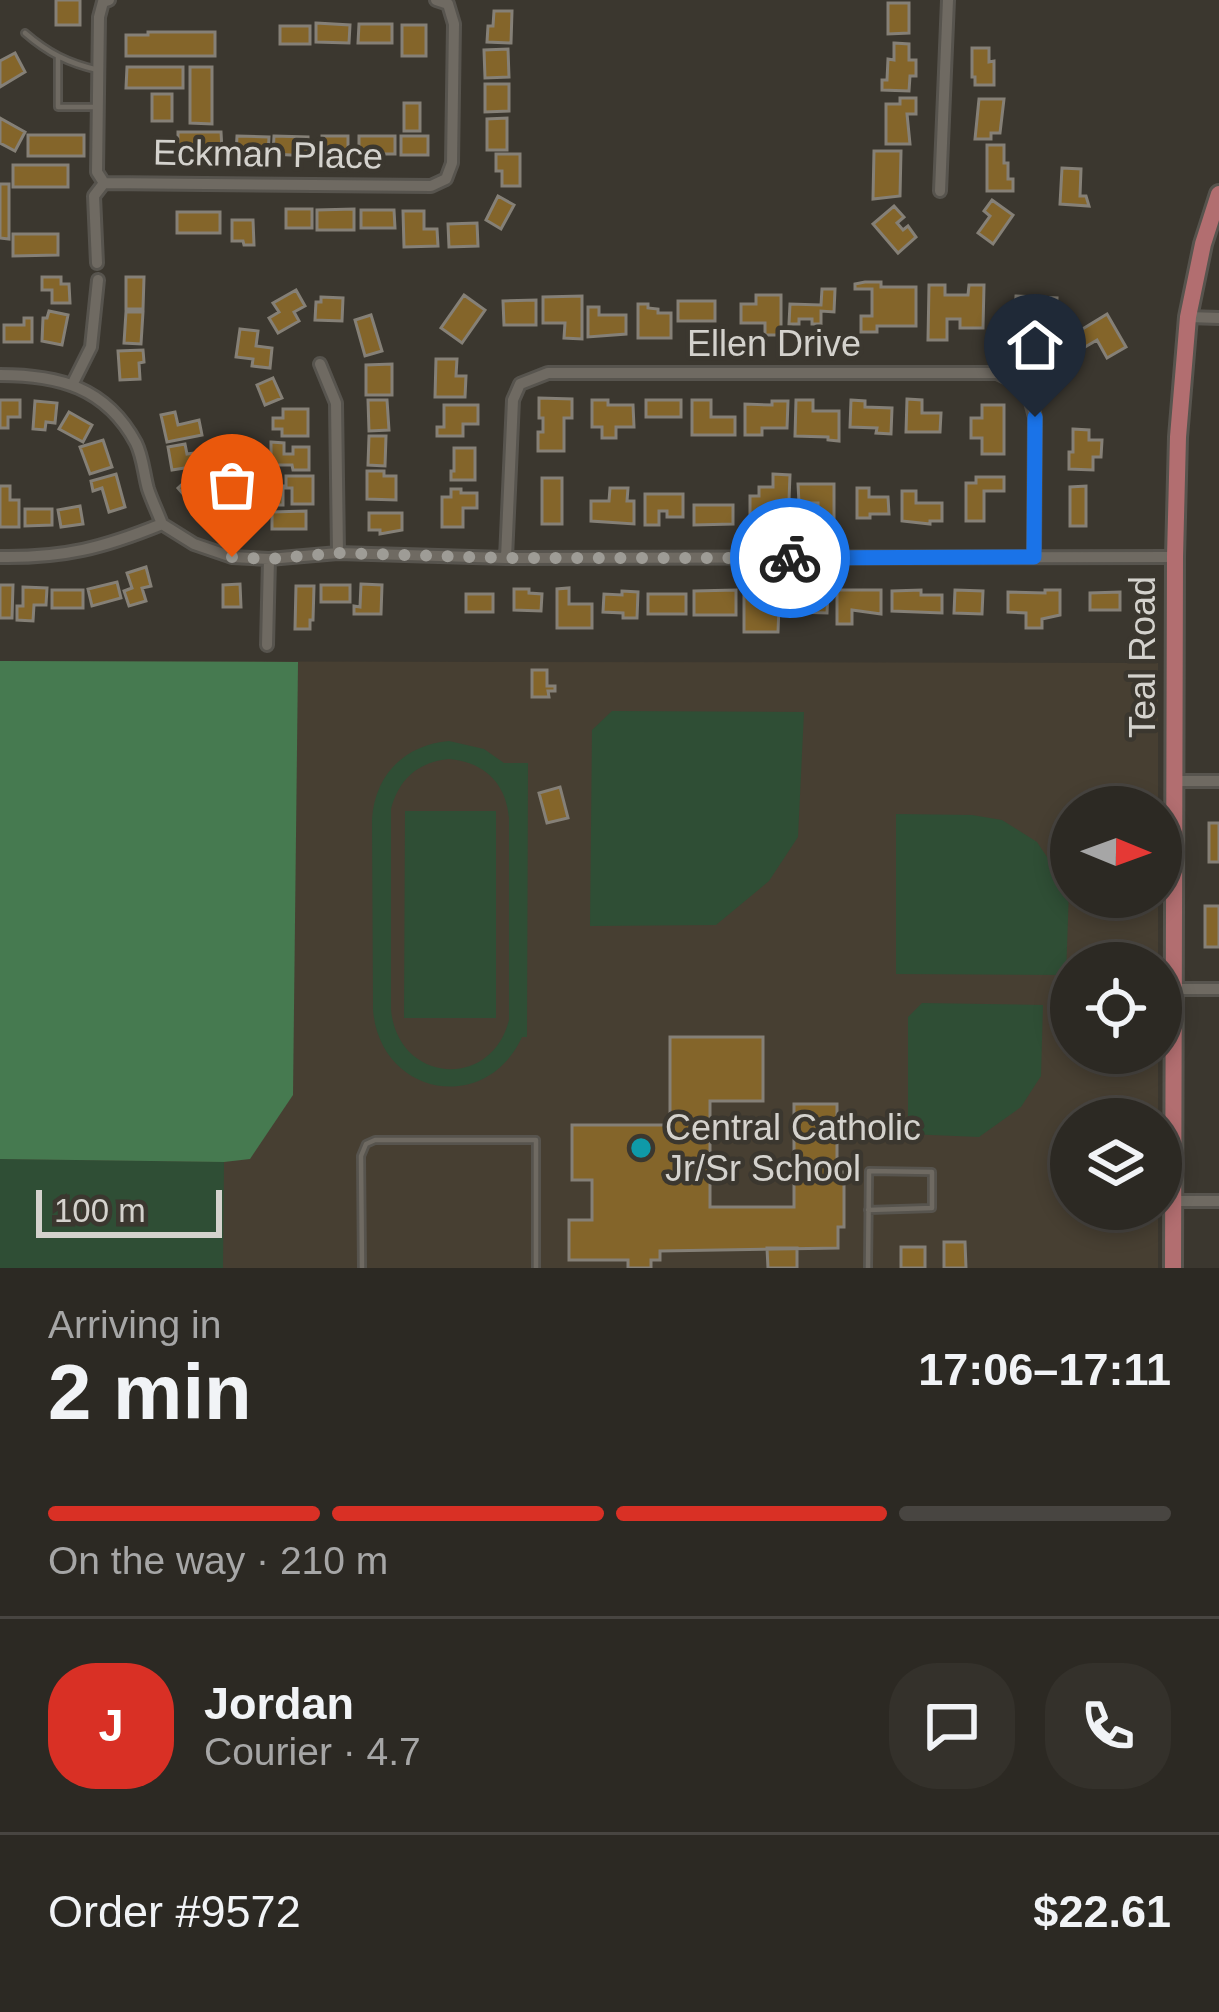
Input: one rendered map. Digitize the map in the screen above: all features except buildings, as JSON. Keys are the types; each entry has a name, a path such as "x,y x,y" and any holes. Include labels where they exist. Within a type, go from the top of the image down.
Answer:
{"main road":[{"name":"Teal Road","path":"1173,942 1181,376 1203,244 1219,194"},
{"name":"Teal Road","path":"1173,1230 1173,1268"}],"street":[{"path":"940,191 948,0"},
{"path":"104,183 98,172 98,70 99,17 106,1"},
{"name":"Eckman Place","path":"98,263 94,196 104,183 430,186 446,179 452,163 454,24 442,2"},
{"path":"73,383 92,347 98,280"},
{"path":"1188,317 1219,318"},
{"path":"320,364 336,403 338,553"},
{"name":"Ellen Drive","path":"506,558 513,400 520,384 548,373 997,373 1027,387 1035,417 1034,557"},
{"path":"0,375 36,375 73,383 110,410 136,444 162,524 194,544 232,557 338,553 506,558 1175,557"},
{"path":"0,557 46,558 119,542 162,524"},
{"path":"267,645 269,559"},
{"path":"1174,781 1219,781"},
{"path":"1182,989 1219,989"},
{"path":"1182,1201 1219,1201"}],"lane":[{"path":"25,33 58,58 98,70"},
{"path":"58,58 58,107 98,107"},
{"path":"362,1268 361,1156 366,1144 375,1140 536,1139 536,1268"},
{"path":"868,1210 932,1208 932,1172 869,1171 868,1210 868,1268"}],"shaded area":[{"path":"0,661 1158,663 1158,786 1050,786 1050,918 1158,918 1158,942 1050,942 1050,1074 1158,1074 1158,1098 1050,1098 1050,1230 1158,1230 1158,1268 0,1268"}],"green space":[{"path":"0,661 298,662 293,1095 250,1159 0,1159"},
{"path":"612,711 804,712 798,837 769,881 716,925 590,926 592,730"},
{"path":"449,741 484,749 504,763 528,763 527,1037 485,1078 461,1086 414,1077 394,1062 380,1039 373,1010 374,803 395,765 433,744","holes":["449,759 491,776 507,806 509,1020 499,1043 484,1059 446,1069 410,1052 397,1034 391,1010 391,809 399,789 419,768"]},
{"path":"405,811 496,811 496,1018 404,1018"},
{"path":"896,814 1002,820 1037,842 1050,862 1050,918 1068,918 1067,942 1050,942 1050,975 896,974"},
{"path":"922,1003 1043,1005 1041,1076 1021,1107 979,1137 908,1134 908,1017"},
{"path":"0,1159 224,1162 223,1268 0,1268"}],"way so far":[{"path":"232,557 338,553 790,558"}],"place":[{"name":"Central Catholic Jr/Sr School","path":"641,1148"}],"route":[{"path":"790,558 1034,557 1035,417"}]}
